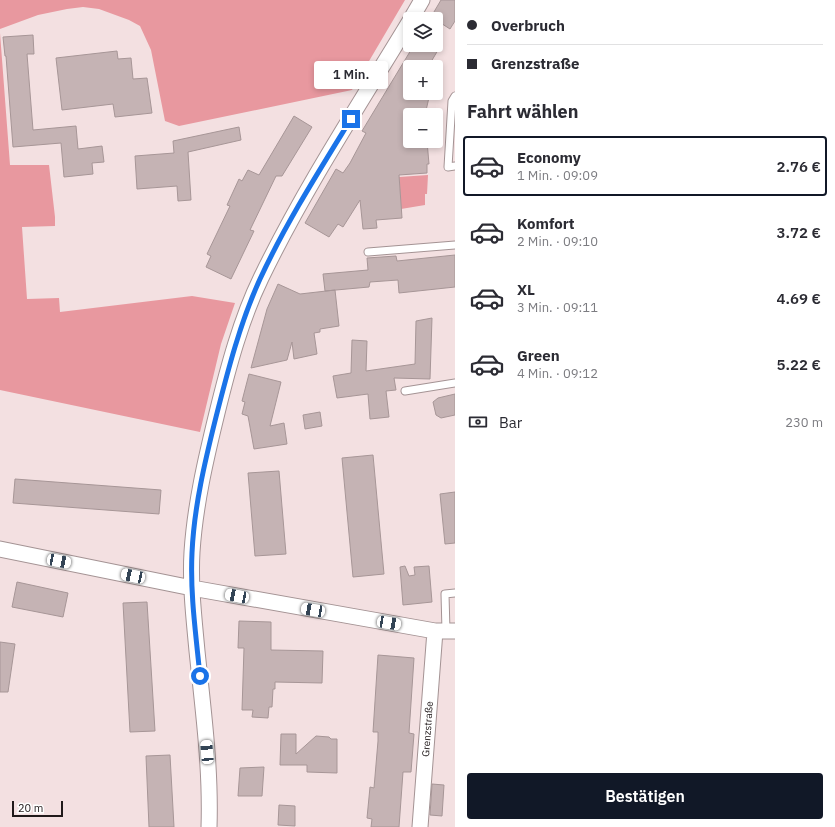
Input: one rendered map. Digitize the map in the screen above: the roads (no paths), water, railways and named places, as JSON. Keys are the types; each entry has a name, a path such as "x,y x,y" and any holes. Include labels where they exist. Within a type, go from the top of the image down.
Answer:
{"street":[{"path":"415,12 422,0"},
{"path":"209,827 209,779 192,588 192,552 206,458 226,376 245,318 260,279 308,189 403,32"},
{"path":"0,549 192,588 445,631"},
{"name":"Grenzstraße","path":"420,827 445,631"}],"lane":[{"path":"455,96 452,101 448,166 455,166"},
{"path":"368,252 455,245"},
{"path":"405,391 455,384"},
{"path":"445,631 445,594 455,593"}]}
